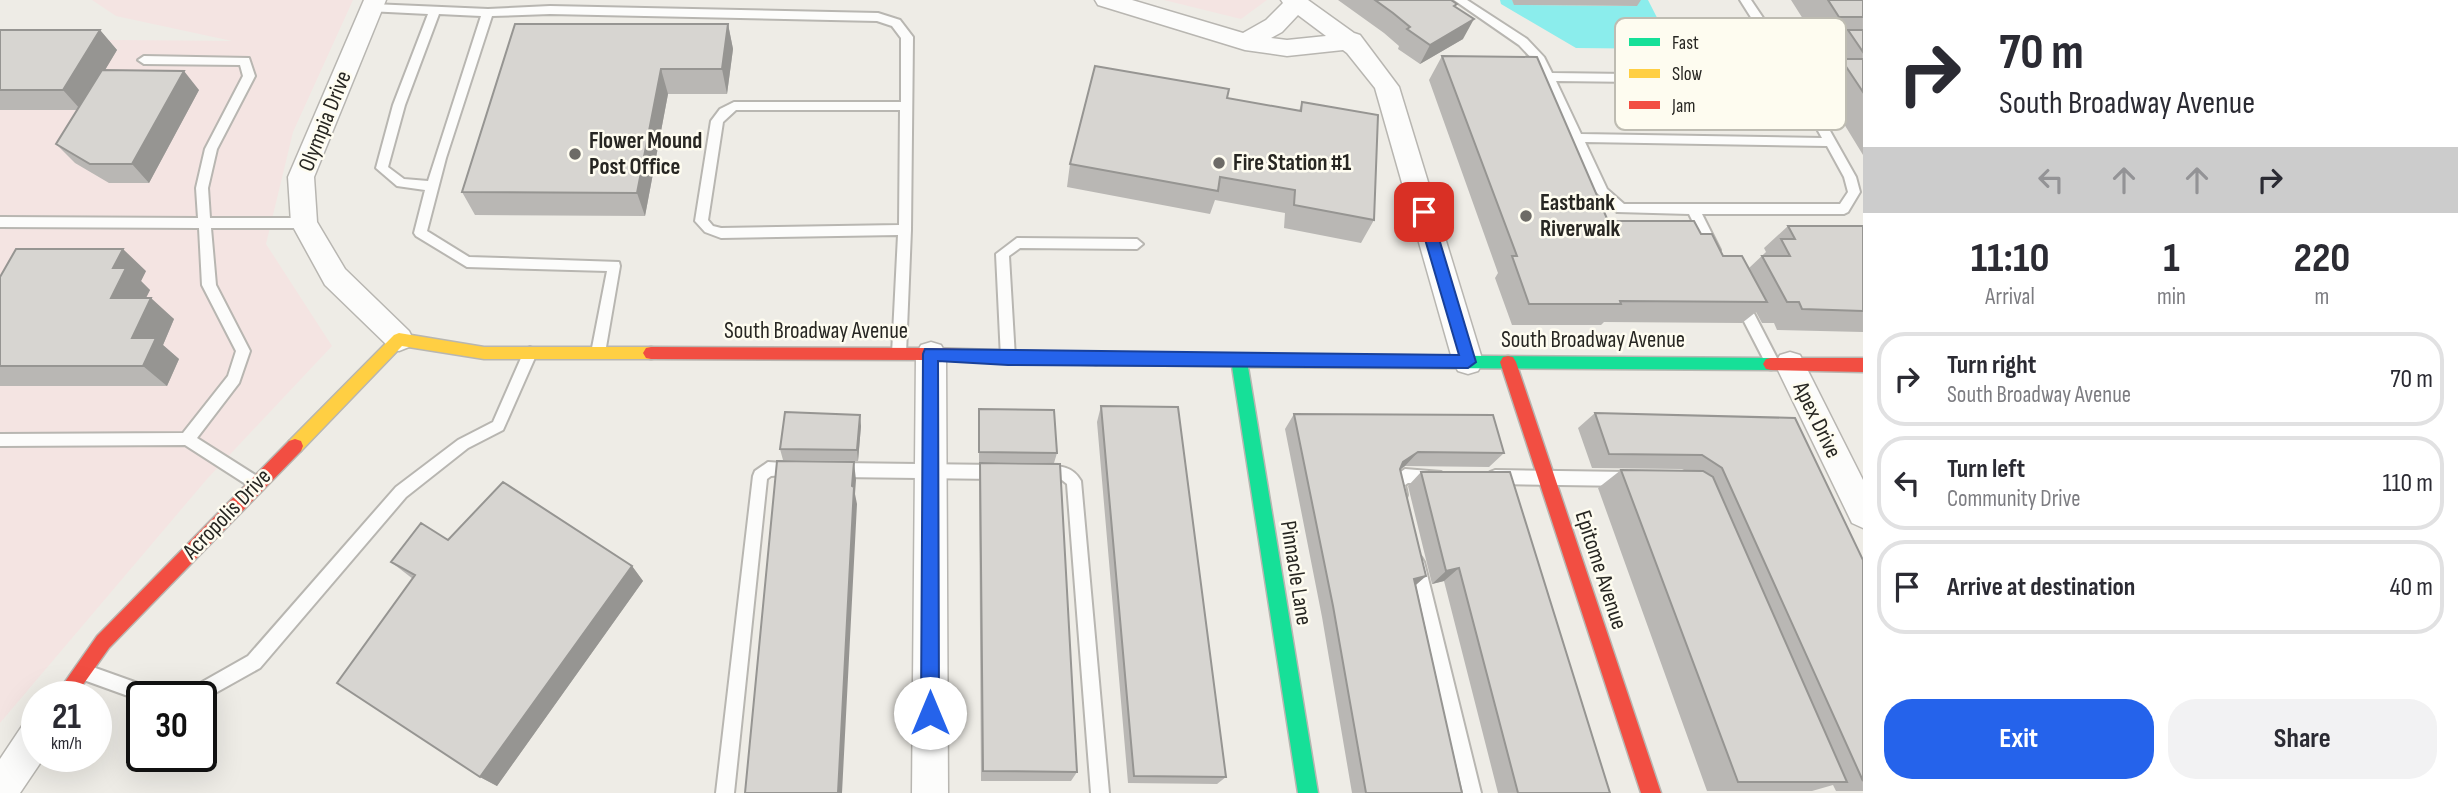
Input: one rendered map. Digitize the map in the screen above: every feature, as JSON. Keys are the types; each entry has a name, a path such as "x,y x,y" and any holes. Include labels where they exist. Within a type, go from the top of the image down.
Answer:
{"street":[{"path":"1106,0 1245,42 1287,48 1352,41"},
{"path":"1245,42 1274,26 1294,2 1352,41 1371,61 1387,87 1468,362"},
{"name":"Olympia Drive","path":"373,4 301,177 304,223 335,277 399,339"},
{"name":"South Broadway Avenue","path":"399,339 484,352 530,353 915,354 1008,358 1863,365"},
{"name":"Acropolis Drive","path":"75,681 103,642 399,339"},
{"path":"915,354 930,471 930,793"},
{"name":"Pinnacle Lane","path":"1239,360 1308,793"},
{"name":"Epitome Avenue","path":"1508,362 1651,793"},
{"name":"Apex Drive","path":"1781,364 1863,513"},
{"path":"0,791 21,760"}],"lane":[{"path":"1459,0 1523,42 1540,60 1602,192 1621,209 1844,209 1854,192 1850,177 1823,130"},
{"path":"1745,0 1757,18"},
{"path":"373,4 488,13 550,10 878,17 896,23 907,37 905,230 915,354"},
{"path":"432,186 401,183 382,168 399,105 435,10"},
{"path":"488,13 419,233 467,262 614,266 598,353"},
{"path":"144,60 245,61 250,76 211,149 202,188 209,285 243,351 234,379 187,439"},
{"path":"1550,78 1615,79"},
{"path":"905,230 721,233 709,229 701,221 717,121 724,112 734,106 907,106"},
{"path":"1577,138 1830,142"},
{"path":"1693,209 1717,257"},
{"path":"0,222 304,223"},
{"path":"1008,358 1002,254 1017,243 1136,244"},
{"path":"1736,293 1781,364"},
{"path":"217,683 254,662 401,492 463,443 498,426 530,353"},
{"path":"0,440 187,439 256,484"},
{"path":"725,793 760,475 768,469 1065,473 1074,481 1100,793"},
{"path":"1404,510 1397,483 1405,476 1456,477"},
{"path":"1482,477 1642,479"},
{"path":"1414,551 1472,793"},
{"path":"82,671 126,687"}],"shaded area":[{"path":"92,0 353,0 293,132 266,244 332,346 207,479 36,681 21,681 21,698 0,723 0,39 232,41 116,16"},
{"path":"1164,0 1267,0 1241,19"}],"water":[{"path":"1500,0 1512,0 1515,5 1636,6 1634,0 1648,0 1657,18 1615,18 1615,48 1576,48 1501,4"}],"building":[{"path":"1375,0 1451,0 1457,4 1454,6 1474,19 1430,45 1407,29 1410,27"},
{"path":"1828,0 1863,0 1863,17 1839,17"},
{"name":"Flower Mound Post Office","path":"515,24 728,24 722,69 661,69 637,193 462,192"},
{"path":"0,30 100,30 63,90 0,90"},
{"path":"1848,30 1863,30 1863,52"},
{"name":"Eastbank Riverwalk","path":"1442,56 1537,57 1608,221 1694,221 1701,234 1712,234 1723,256 1742,256 1767,302 1620,301 1621,304 1529,304 1512,256 1517,256"},
{"path":"1846,59 1863,59 1863,92 1846,66"},
{"name":"Fire Station #1","path":"1095,66 1229,89 1227,98 1301,111 1302,102 1378,115 1374,220 1294,205 1295,190 1220,177 1218,191 1070,164"},
{"path":"102,70 184,71 132,164 90,164 56,144"},
{"path":"1788,226 1863,226 1863,311 1802,309 1799,302 1787,302 1762,256 1790,256 1781,239 1795,239"},
{"path":"16,249 123,249 113,268 126,268 111,298 151,298 132,338 156,338 143,366 0,366 0,277"},
{"path":"1101,406 1178,407 1226,777 1134,776"},
{"path":"979,409 1054,410 1057,453 979,452"},
{"path":"785,412 860,415 857,450 780,449"},
{"path":"1595,413 1795,418 1863,560 1863,781 1722,468 1702,455 1609,454"},
{"path":"1294,414 1493,415 1504,453 1418,452 1403,462 1400,469 1426,576 1414,579 1462,793 1366,793 1333,606"},
{"path":"777,461 854,462 838,793 745,793"},
{"path":"980,463 1060,464 1077,772 983,771"},
{"path":"1621,470 1703,471 1713,477 1847,782 1738,782"},
{"path":"1421,472 1510,472 1610,793 1518,793 1459,568 1446,571"},
{"path":"503,482 632,566 480,777 337,683 415,575 391,562 421,523 448,540"}],"traffic: fast":[{"path":"1096,359 1771,364"},
{"path":"1239,360 1308,793"}],"traffic: slow":[{"path":"295,446 399,339 484,353 651,353"}],"traffic: jam":[{"path":"651,353 931,354 1096,359"},
{"path":"1508,362 1651,793"},
{"path":"1771,364 1863,365"},
{"path":"75,681 103,642 295,446"}],"place":[{"name":"Flower Mound Post Office","path":"575,154"},
{"name":"Fire Station #1","path":"1219,163"},
{"name":"Eastbank Riverwalk","path":"1526,216"}],"route":[{"path":"930,713 930,354 1008,358 1468,362 1424,212"}]}
